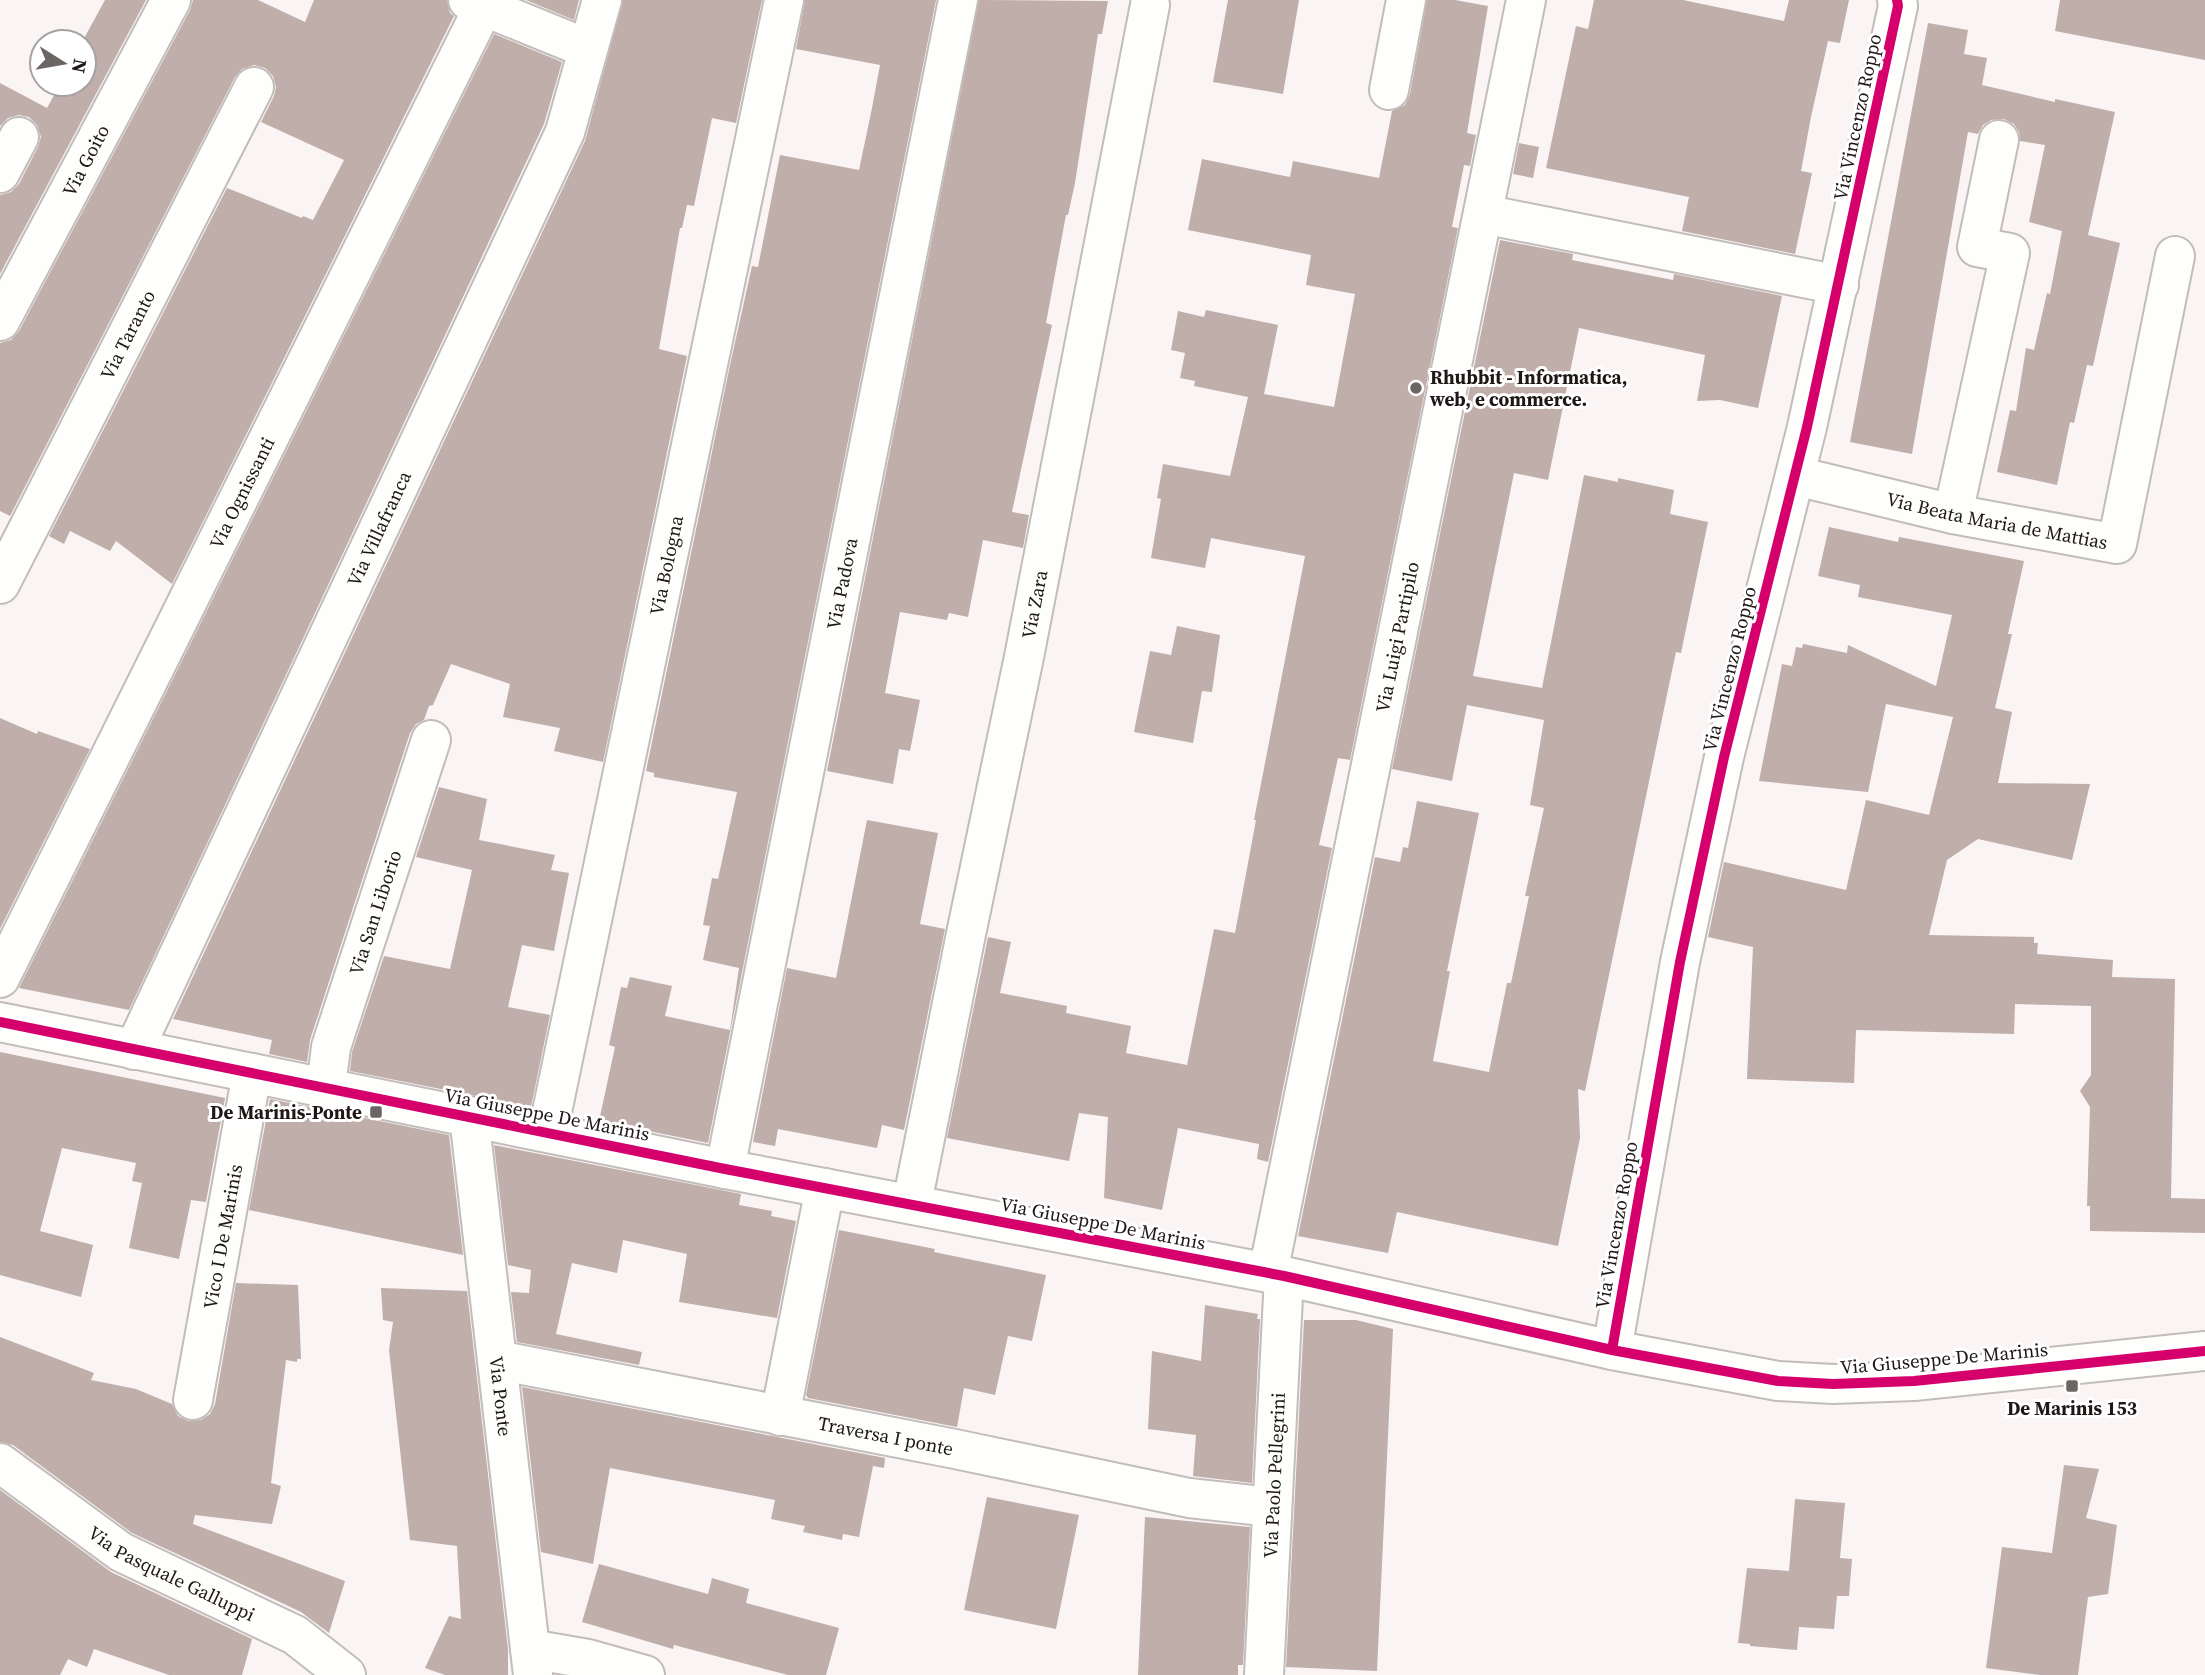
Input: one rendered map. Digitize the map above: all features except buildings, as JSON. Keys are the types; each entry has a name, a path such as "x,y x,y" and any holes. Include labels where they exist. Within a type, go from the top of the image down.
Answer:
{"street":[{"name":"Via Goito","path":"0,320 171,0"},
{"name":"Via Villafranca","path":"134,1050 565,132 602,0"},
{"name":"Via Bologna","path":"548,1131 784,0"},
{"name":"Via Padova","path":"725,1169 958,0"},
{"path":"1389,90 1406,0"},
{"name":"Via Luigi Partipilo","path":"1276,1275 1526,0"},
{"name":"Via Vincenzo Roppo","path":"1612,1350 1680,961 1724,757 1796,476 1898,0"},
{"path":"476,3 588,49"},
{"name":"Via Ognissanti","path":"0,978 476,3"},
{"name":"Via Zara","path":"912,1203 1024,657 1150,5"},
{"name":"Via Taranto","path":"0,584 254,87"},
{"path":"0,173 19,137"},
{"path":"1953,514 2010,253 1977,247 1999,140"},
{"path":"1483,214 1839,285"},
{"name":"Via Beata Maria de Mattias","path":"1796,476 1953,514 2118,544 2175,256"},
{"name":"Via San Liborio","path":"326,1087 331,1047 431,740"},
{"name":"Via Giuseppe De Marinis","path":"0,1022 725,1169 1276,1275 1612,1350 1778,1381 1833,1384 1914,1381 2205,1351"},
{"name":"Vico I De Marinis","path":"193,1400 252,1073"},
{"name":"Via Ponte","path":"470,1116 531,1662"},
{"path":"780,1416 825,1188"},
{"name":"Via Paolo Pellegrini","path":"1264,1675 1272,1507 1276,1275"},
{"name":"Traversa I ponte","path":"497,1360 955,1449 1189,1498 1272,1507"},
{"name":"Via Pasquale Galluppi","path":"0,1463 121,1552 295,1635 346,1675"},
{"path":"531,1662 588,1659 645,1675"}],"cycle path":[{"path":"1612,1350 1680,962 1724,757 1807,427 1898,6 1897,0"},
{"path":"0,1022 725,1169 1284,1276 1612,1350 1778,1381 1833,1384 1914,1381 2205,1351"}],"place":[{"name":"Rhubbit - Informatica, web, e commerce.","path":"1416,388"},
{"name":"De Marinis-Ponte","path":"376,1112"},
{"name":"De Marinis 153","path":"2072,1386"}]}
